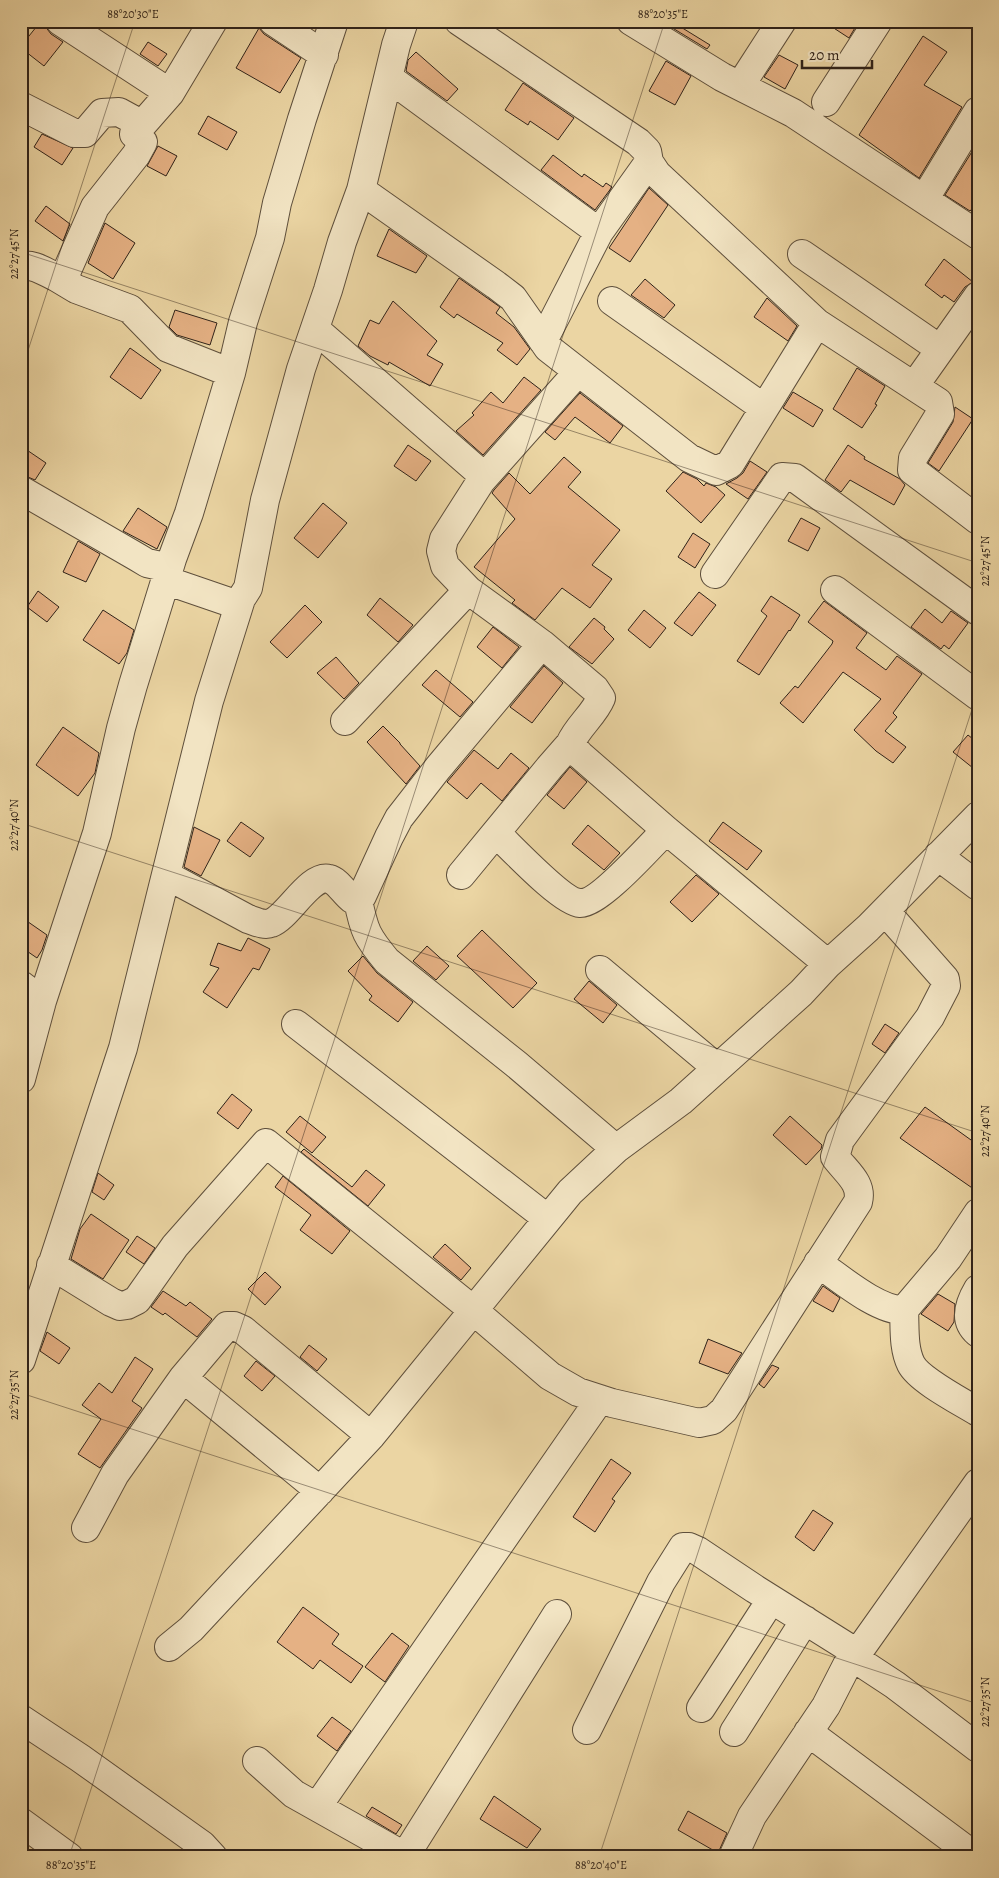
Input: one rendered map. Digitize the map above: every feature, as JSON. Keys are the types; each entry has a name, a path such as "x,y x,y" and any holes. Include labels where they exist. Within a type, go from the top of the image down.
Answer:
{"street":[{"path":"60,21 170,93"},
{"path":"134,134 170,93 214,21"},
{"path":"273,21 324,55"},
{"path":"21,1079 32,993 97,833 121,728 174,578 189,514 231,373 243,322 270,238 277,203 334,21"},
{"path":"21,1360 124,1048 209,701 238,602 248,588 265,500 301,369 361,190 404,21"},
{"path":"459,21 638,142 646,151 649,162 657,174 817,323 915,385 938,402 940,414 913,458 912,470 978,520"},
{"path":"631,21 722,77 793,113 978,235"},
{"path":"740,86 782,21"},
{"path":"826,102 878,21"},
{"path":"389,78 599,232"},
{"path":"21,106 74,133 85,133 102,113 119,112 142,124 134,134"},
{"path":"930,190 978,111"},
{"path":"56,277 65,275 95,207 136,156 143,142 134,134"},
{"path":"543,342 599,232 649,162"},
{"path":"361,190 512,298 548,348 689,458 716,471 730,464 817,323"},
{"path":"802,254 940,349"},
{"path":"21,266 26,265 38,268 76,289 130,309 168,348 231,373"},
{"path":"915,385 978,296"},
{"path":"612,301 764,408"},
{"path":"315,329 478,471 481,480"},
{"path":"461,875 548,768 570,744 576,731 598,706 601,698 596,689 542,644 468,590 445,566 442,551 444,540 481,480 578,372"},
{"path":"716,574 782,477 795,478 978,611"},
{"path":"21,490 174,578 238,602"},
{"path":"345,721 468,590"},
{"path":"835,590 978,696"},
{"path":"358,900 362,896 389,837 400,818 438,768 542,644"},
{"path":"570,744 666,830 828,964"},
{"path":"169,1647 191,1629 371,1436 570,1192 616,1149 681,1101 801,993 978,816"},
{"path":"496,833 555,888 570,900 580,903 590,901 604,892 666,830"},
{"path":"938,856 978,886"},
{"path":"166,875 248,919 261,924 270,924 280,917 321,878 328,878 336,882 352,899 358,900"},
{"path":"358,900 363,926 371,942 387,961 516,1064 616,1149"},
{"path":"51,1265 120,1306 137,1300 175,1246 266,1143 473,1310 550,1376 578,1392 600,1400 699,1423 713,1420 724,1410 858,1202 861,1193 858,1185 836,1156 840,1140 930,1016 946,986 945,980 885,911"},
{"path":"600,970 717,1068"},
{"path":"296,1024 548,1219"},
{"path":"978,1213 948,1258 904,1310 906,1349 912,1365 921,1375 939,1388 978,1412"},
{"path":"818,1263 873,1300 895,1310 904,1310"},
{"path":"978,1289 969,1312 968,1320 970,1326 978,1332"},
{"path":"86,1528 115,1474 183,1378 227,1326 234,1326 243,1330 371,1436"},
{"path":"183,1378 320,1491"},
{"path":"317,1807 600,1400"},
{"path":"733,1857 752,1816 826,1706 847,1665 978,1483"},
{"path":"587,1730 660,1582 683,1547 689,1547 805,1620 856,1655 978,1748"},
{"path":"701,1708 771,1600"},
{"path":"257,1762 294,1794 405,1856 557,1614"},
{"path":"734,1732 805,1620"},
{"path":"21,1719 80,1758 202,1853"},
{"path":"808,1732 976,1857"},
{"path":"21,1822 69,1857"}],"building":[{"path":"41,21 51,34 63,42 44,66 21,48"},
{"path":"661,21 671,21 710,45 707,49"},
{"path":"823,21 859,21 849,38"},
{"path":"259,28 264,34 301,58 280,93 236,68"},
{"path":"923,36 947,52 924,85 962,107 919,178 859,135"},
{"path":"148,42 167,54 158,66 140,54"},
{"path":"416,52 458,89 447,101 406,71 408,60"},
{"path":"779,55 798,65 785,89 764,77"},
{"path":"666,61 691,76 675,105 649,91"},
{"path":"523,83 574,118 558,140 530,121 528,125 505,110"},
{"path":"208,116 237,132 227,150 198,134"},
{"path":"42,134 73,148 62,165 34,147"},
{"path":"978,142 978,202 970,211 945,195"},
{"path":"158,146 177,156 166,176 147,166"},
{"path":"553,155 582,177 584,174 603,187 606,183 612,187 595,210 541,170"},
{"path":"649,188 668,205 630,262 609,248"},
{"path":"46,206 70,224 63,241 35,221"},
{"path":"105,223 135,243 113,279 88,263"},
{"path":"389,229 427,256 416,273 377,256"},
{"path":"944,259 973,282 965,287 954,302 944,295 942,298 925,285"},
{"path":"459,278 500,307 496,313 514,327 530,349 517,365 497,350 503,343 457,314 454,318 440,307"},
{"path":"645,279 675,305 664,318 631,295"},
{"path":"767,298 797,326 788,341 754,317"},
{"path":"393,301 437,341 427,355 443,364 430,386 389,362 388,365 370,356 358,346 370,320 379,324"},
{"path":"175,310 217,323 210,345 177,335 169,327"},
{"path":"130,348 161,370 141,399 110,377"},
{"path":"857,368 885,386 875,404 877,405 862,428 833,409"},
{"path":"524,377 541,390 483,455 456,431 474,415 472,413 491,392 503,403"},
{"path":"793,392 823,410 813,427 783,408"},
{"path":"580,393 623,426 610,443 575,417 555,440 545,432"},
{"path":"955,407 973,419 939,471 928,463 953,422"},
{"path":"408,445 431,461 416,481 394,466"},
{"path":"848,445 865,457 864,459 900,479 905,485 894,505 850,480 841,492 825,480"},
{"path":"21,446 46,463 35,480 21,474"},
{"path":"564,457 581,472 568,487 620,530 592,565 612,579 590,608 562,588 535,620 512,603 515,600 474,567 515,519 492,493 494,490 509,473 530,494"},
{"path":"750,461 767,472 748,499 726,484 743,473"},
{"path":"683,472 697,479 704,486 706,483 716,487 725,495 701,523 666,491"},
{"path":"323,503 347,523 318,558 294,538"},
{"path":"138,508 167,527 157,549 123,531"},
{"path":"801,518 820,528 808,551 788,541"},
{"path":"693,533 710,544 695,568 678,557"},
{"path":"78,541 100,554 86,582 63,572"},
{"path":"38,591 59,607 47,622 27,607"},
{"path":"699,592 716,605 692,636 674,623"},
{"path":"771,596 800,615 759,675 737,661 767,616 761,611"},
{"path":"380,598 413,625 398,642 367,615"},
{"path":"824,601 867,633 856,648 886,670 897,656 922,674 893,713 897,717 885,731 906,747 893,763 876,751 854,730 881,699 843,672 803,723 780,703 795,686 798,688 832,644 833,641 808,622"},
{"path":"305,605 322,622 287,658 270,642"},
{"path":"925,609 942,623 951,611 968,623 949,649 944,645 941,649 911,627"},
{"path":"103,610 134,630 127,653 119,664 83,640"},
{"path":"644,610 666,628 650,648 628,630"},
{"path":"594,618 605,627 604,629 614,639 592,664 569,647"},
{"path":"493,627 519,647 502,668 477,647"},
{"path":"336,657 359,683 344,699 317,673"},
{"path":"544,666 563,683 532,723 510,707"},
{"path":"436,670 473,702 460,717 422,685"},
{"path":"383,726 420,766 406,784 367,742"},
{"path":"63,727 99,753 95,773 78,796 36,765"},
{"path":"968,735 978,743 978,772 953,752"},
{"path":"474,750 498,769 511,753 529,768 502,801 481,783 467,799 447,782"},
{"path":"570,767 587,782 564,809 547,795"},
{"path":"241,822 264,838 250,857 227,841"},
{"path":"723,822 762,851 747,870 709,841"},
{"path":"588,825 620,853 604,870 572,844"},
{"path":"194,827 220,840 201,876 184,867"},
{"path":"696,875 719,894 692,922 670,902"},
{"path":"21,917 47,935 37,958 21,947"},
{"path":"482,930 537,983 513,1008 457,956"},
{"path":"248,938 270,949 259,970 253,968 227,1008 203,992 219,968 210,965 218,943 241,951"},
{"path":"427,946 449,966 436,980 413,961"},
{"path":"363,956 377,973 413,1002 398,1022 369,1000 372,996 348,971"},
{"path":"589,981 617,1005 603,1023 574,999"},
{"path":"885,1024 899,1033 885,1053 872,1044"},
{"path":"232,1094 252,1110 238,1129 217,1113"},
{"path":"925,1107 978,1145 978,1192 900,1138"},
{"path":"300,1116 326,1137 312,1153 286,1132"},
{"path":"790,1116 822,1145 821,1149 806,1165 773,1135"},
{"path":"304,1149 352,1187 366,1170 385,1185 368,1206 301,1152"},
{"path":"98,1173 114,1185 104,1200 92,1192"},
{"path":"283,1176 350,1231 332,1254 300,1230 311,1215 275,1187"},
{"path":"91,1214 129,1240 103,1279 71,1259 80,1229"},
{"path":"137,1236 155,1248 144,1264 126,1252"},
{"path":"445,1244 471,1268 461,1280 433,1257"},
{"path":"265,1272 281,1287 265,1305 248,1289"},
{"path":"823,1286 840,1298 833,1312 813,1301"},
{"path":"163,1291 186,1306 190,1302 212,1319 197,1337 165,1313 163,1315 151,1307"},
{"path":"938,1294 955,1304 954,1322 948,1331 921,1314"},
{"path":"47,1332 70,1348 59,1364 40,1351"},
{"path":"708,1339 742,1353 728,1374 699,1363"},
{"path":"309,1345 327,1359 317,1371 300,1357"},
{"path":"135,1357 153,1369 132,1401 142,1408 100,1468 78,1454 101,1419 82,1405 99,1383 112,1393"},
{"path":"256,1361 275,1376 262,1391 244,1376"},
{"path":"772,1365 779,1368 764,1388 759,1384"},
{"path":"611,1459 631,1473 612,1499 615,1501 595,1532 573,1517"},
{"path":"813,1510 833,1523 814,1551 795,1537"},
{"path":"303,1607 339,1634 332,1644 363,1666 351,1683 320,1660 313,1669 277,1642"},
{"path":"392,1633 409,1646 385,1682 365,1667"},
{"path":"332,1717 351,1731 337,1751 317,1736"},
{"path":"494,1796 541,1829 527,1848 480,1819"},
{"path":"372,1807 402,1825 396,1834 366,1816"},
{"path":"688,1811 727,1833 718,1853 678,1830"}]}
